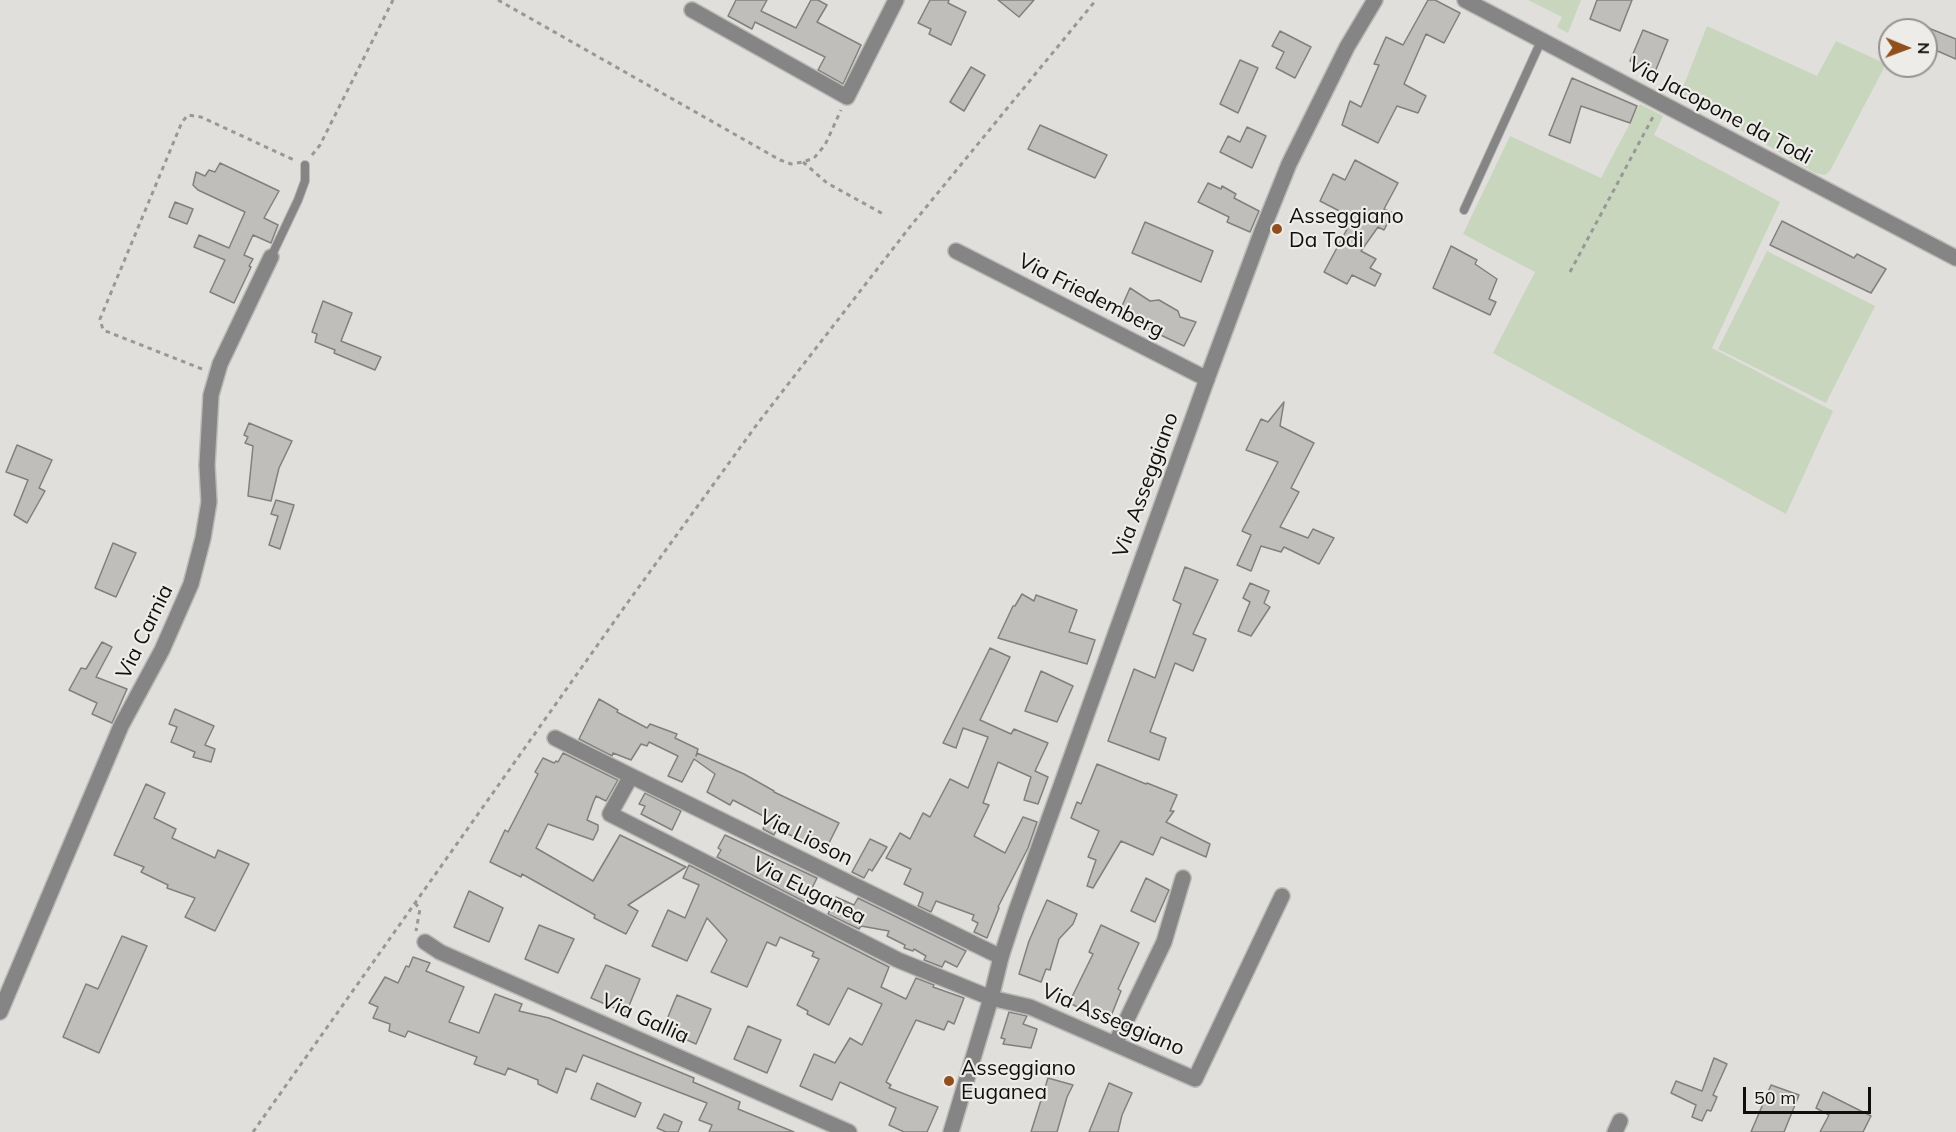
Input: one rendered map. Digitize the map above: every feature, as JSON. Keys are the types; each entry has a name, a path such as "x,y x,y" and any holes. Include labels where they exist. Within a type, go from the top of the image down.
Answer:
{"street":[{"path":"692,10 847,97 896,0"},
{"name":"Via Asseggiano","path":"951,1132 992,998 1001,957 1207,379 1289,164 1347,47 1375,0"},
{"name":"Via Jacopone da Todi","path":"1465,0 1956,258"},
{"name":"Via Friedemberg","path":"956,251 1207,379"},
{"name":"Via Carnia","path":"0,1012 121,726 162,650 191,584 203,538 209,502 207,465 211,395 217,375 271,257"},
{"name":"Via Lioson","path":"555,738 1001,957"},
{"name":"Via Euganea","path":"631,776 610,814 898,960 992,998"},
{"path":"1115,1044 1164,942 1183,878"},
{"name":"Via Asseggiano","path":"992,998 1030,1007 1195,1079 1282,896"},
{"name":"Via Gallia","path":"426,942 440,952 849,1132"}],"lane":[{"path":"1464,210 1542,39"},
{"path":"271,257 298,200 305,181 305,165"}],"path":[{"path":"217,375 103,330 100,319 182,122 188,116 201,117 305,165 320,145 393,0"},
{"path":"498,0 780,160 792,164 814,158 825,145 847,97"},
{"path":"253,1132 758,423 909,228 1096,0"},
{"path":"1570,272 1656,112"},
{"path":"803,162 827,183 885,215"},
{"path":"415,903 420,909 415,930 426,942"}],"green space":[{"path":"1528,0 1581,0 1568,33 1557,27 1562,17"},
{"path":"1707,26 1817,76 1836,41 1878,60 1879,78 1830,171 1825,175 1815,173 1680,95"},
{"path":"1640,104 1663,116 1654,135 1780,202 1712,348 1833,411 1786,514 1493,353 1535,272 1463,234 1510,136 1601,178"},
{"path":"1767,251 1875,306 1826,403 1718,349"}],"building":[{"path":"736,0 767,0 761,11 796,28 811,0 818,0 827,5 817,22 861,45 843,84 818,70 825,57 755,22 752,29 728,16"},
{"path":"930,0 949,0 948,3 966,12 951,45 929,34 931,29 918,23"},
{"path":"998,0 1034,0 1019,17"},
{"path":"1428,0 1435,0 1460,13 1444,43 1426,34 1404,84 1426,96 1418,113 1397,106 1378,143 1342,125 1350,101 1361,107 1379,65 1374,64 1386,37 1403,45"},
{"path":"1597,0 1632,0 1620,31 1590,19"},
{"path":"1643,30 1668,40 1655,72 1630,61"},
{"path":"1280,31 1311,47 1295,78 1276,68 1284,52 1272,46"},
{"path":"1938,32 1956,39 1956,59 1938,51"},
{"path":"1240,60 1258,68 1238,113 1220,104"},
{"path":"971,67 985,75 964,111 950,102"},
{"path":"1572,78 1637,106 1630,123 1581,106 1570,143 1549,135"},
{"path":"1040,125 1107,155 1095,178 1028,149"},
{"path":"1247,127 1266,136 1252,168 1220,152 1228,136 1240,142"},
{"path":"1355,160 1398,183 1384,209 1393,213 1384,230 1378,227 1361,251 1376,259 1370,268 1381,274 1375,286 1352,275 1347,284 1324,272 1353,218 1320,201 1333,174 1345,180"},
{"path":"220,163 279,191 264,218 278,225 271,243 253,235 244,255 253,259 249,266 251,267 234,303 210,292 225,260 194,247 199,235 229,248 245,212 198,190 193,185 196,172 205,176 209,170 215,172"},
{"path":"1208,183 1221,189 1222,186 1236,194 1234,198 1259,211 1250,232 1227,222 1229,217 1198,202"},
{"path":"175,202 193,209 187,224 169,217"},
{"path":"1782,221 1854,258 1857,254 1886,269 1871,293 1770,245"},
{"path":"1145,222 1213,251 1201,282 1132,253"},
{"path":"1451,246 1477,260 1475,264 1497,279 1489,299 1496,302 1490,315 1433,288"},
{"path":"1130,288 1150,301 1159,300 1178,311 1180,317 1196,322 1184,346 1118,315"},
{"path":"323,301 352,313 341,341 381,357 375,370 334,353 335,350 315,342 317,334 312,332"},
{"path":"1284,402 1280,426 1314,443 1291,488 1299,492 1280,527 1308,538 1313,529 1334,538 1319,564 1284,547 1281,552 1261,546 1251,571 1237,565 1251,535 1242,531 1278,462 1246,450 1261,419 1268,422"},
{"path":"249,423 292,441 279,468 271,501 248,496 253,446 245,443 248,437 244,435"},
{"path":"17,445 52,460 39,488 45,491 27,523 14,515 28,480 6,472"},
{"path":"276,500 294,505 280,549 269,545 278,516 271,514"},
{"path":"113,543 136,553 116,597 95,588"},
{"path":"1185,567 1218,580 1193,634 1206,639 1193,671 1175,663 1150,732 1166,738 1159,760 1108,741 1134,669 1155,678 1181,604 1173,600"},
{"path":"1250,583 1269,591 1264,603 1270,607 1251,636 1238,631 1250,602 1243,598"},
{"path":"1022,594 1034,601 1036,595 1077,610 1069,632 1095,640 1087,664 998,638 1013,606"},
{"path":"102,642 112,647 96,677 127,689 112,723 92,714 97,703 69,690 81,668 86,669"},
{"path":"990,648 1010,657 980,720 1011,734 1014,729 1048,743 1035,771 1048,777 1038,804 1024,800 1031,777 998,762 983,803 989,805 974,836 1005,853 1023,817 1037,822 1028,848 998,907 987,938 974,932 978,923 972,920 974,915 936,901 931,912 918,906 923,893 904,884 911,869 886,858 900,833 910,839 923,813 930,817 950,779 968,788 988,737 963,728 956,748 943,743"},
{"path":"1041,671 1073,686 1057,722 1025,711"},
{"path":"599,699 618,710 617,712 647,728 650,724 677,734 675,738 698,749 696,756 697,753 744,774 774,792 839,823 825,851 777,829 774,835 763,829 767,818 733,800 730,805 707,792 715,774 694,759 682,782 668,776 678,756 649,742 647,746 641,744 631,760 613,753 612,756 579,739"},
{"path":"175,709 214,726 205,745 215,749 211,762 193,757 195,752 171,742 177,727 169,724"},
{"path":"563,753 618,780 606,801 596,796 593,803 587,820 598,825 593,840 548,824 536,848 593,881 620,835 686,867 628,905 638,911 626,934 594,918 595,915 522,874 521,877 490,862 505,830 508,832 538,774 535,772 543,758 554,763 558,762"},
{"path":"1097,764 1177,795 1170,811 1174,811 1166,822 1210,844 1206,857 1161,837 1153,855 1121,841 1093,888 1087,886 1096,860 1088,857 1099,831 1071,818 1077,802 1081,804"},
{"path":"146,784 165,793 154,818 176,829 172,838 215,858 218,850 249,864 215,931 185,917 195,898 167,888 168,885 141,872 144,867 114,855"},
{"path":"645,793 681,811 672,830 641,814 645,806 639,804"},
{"path":"725,835 817,878 805,902 717,857 721,850 718,848"},
{"path":"870,839 887,847 872,871 869,869 864,878 852,872"},
{"path":"689,865 889,967 881,987 906,999 916,978 964,998 954,1024 948,1021 944,1030 916,1020 886,1082 891,1085 889,1088 938,1107 927,1132 904,1132 889,1125 896,1108 840,1082 832,1100 800,1086 814,1054 835,1063 850,1038 862,1045 882,1004 848,988 829,1025 807,1014 808,1011 797,1005 819,959 812,956 814,952 780,937 776,946 767,942 747,987 711,972 727,940 707,918 687,961 652,946 668,910 685,918 699,885 683,878"},
{"path":"1146,878 1169,890 1155,922 1131,911"},
{"path":"469,891 503,908 489,942 454,927"},
{"path":"836,897 854,905 858,898 966,951 957,967 945,961 942,967 924,960 926,956 914,949 913,951 904,948 905,945 887,936 889,931 861,926 859,929 828,914"},
{"path":"1047,900 1077,914 1073,924 1059,939 1050,970 1046,969 1041,982 1019,974 1029,941"},
{"path":"539,925 574,939 558,973 525,959"},
{"path":"1101,925 1139,943 1118,989 1121,991 1109,1021 1069,1003 1093,954 1089,952"},
{"path":"122,936 147,946 99,1053 63,1037 86,984 98,989"},
{"path":"413,957 430,963 426,971 464,987 449,1022 479,1033 495,994 522,1004 519,1011 549,1018 694,1078 693,1082 740,1102 738,1109 794,1132 709,1132 712,1125 699,1120 707,1103 583,1055 576,1072 566,1068 557,1093 538,1084 538,1080 508,1068 505,1075 474,1064 477,1057 408,1031 405,1037 389,1031 390,1024 373,1018 378,1007 369,1003 385,977 398,983"},
{"path":"606,965 640,979 626,1013 591,998"},
{"path":"677,995 711,1009 696,1044 663,1029"},
{"path":"1009,1012 1027,1016 1023,1024 1037,1029 1031,1048 1003,1044 1005,1039 1001,1038"},
{"path":"748,1026 781,1040 767,1073 734,1059"},
{"path":"1714,1058 1727,1064 1713,1095 1717,1097 1711,1111 1707,1110 1702,1121 1692,1117 1696,1105 1671,1093 1676,1081 1702,1091"},
{"path":"1048,1078 1073,1085 1067,1097 1057,1132 1031,1132"},
{"path":"597,1083 641,1103 635,1117 591,1099"},
{"path":"1109,1083 1132,1093 1122,1115 1118,1132 1089,1132"},
{"path":"1771,1085 1799,1095 1784,1132 1751,1132"},
{"path":"1823,1092 1871,1116 1863,1132 1820,1132 1829,1115 1816,1108"},
{"path":"664,1114 682,1122 678,1132 666,1132 657,1128"}],"place":[{"name":"Asseggiano Da Todi","path":"1277,229"},
{"name":"Asseggiano Euganea","path":"949,1081"}]}
